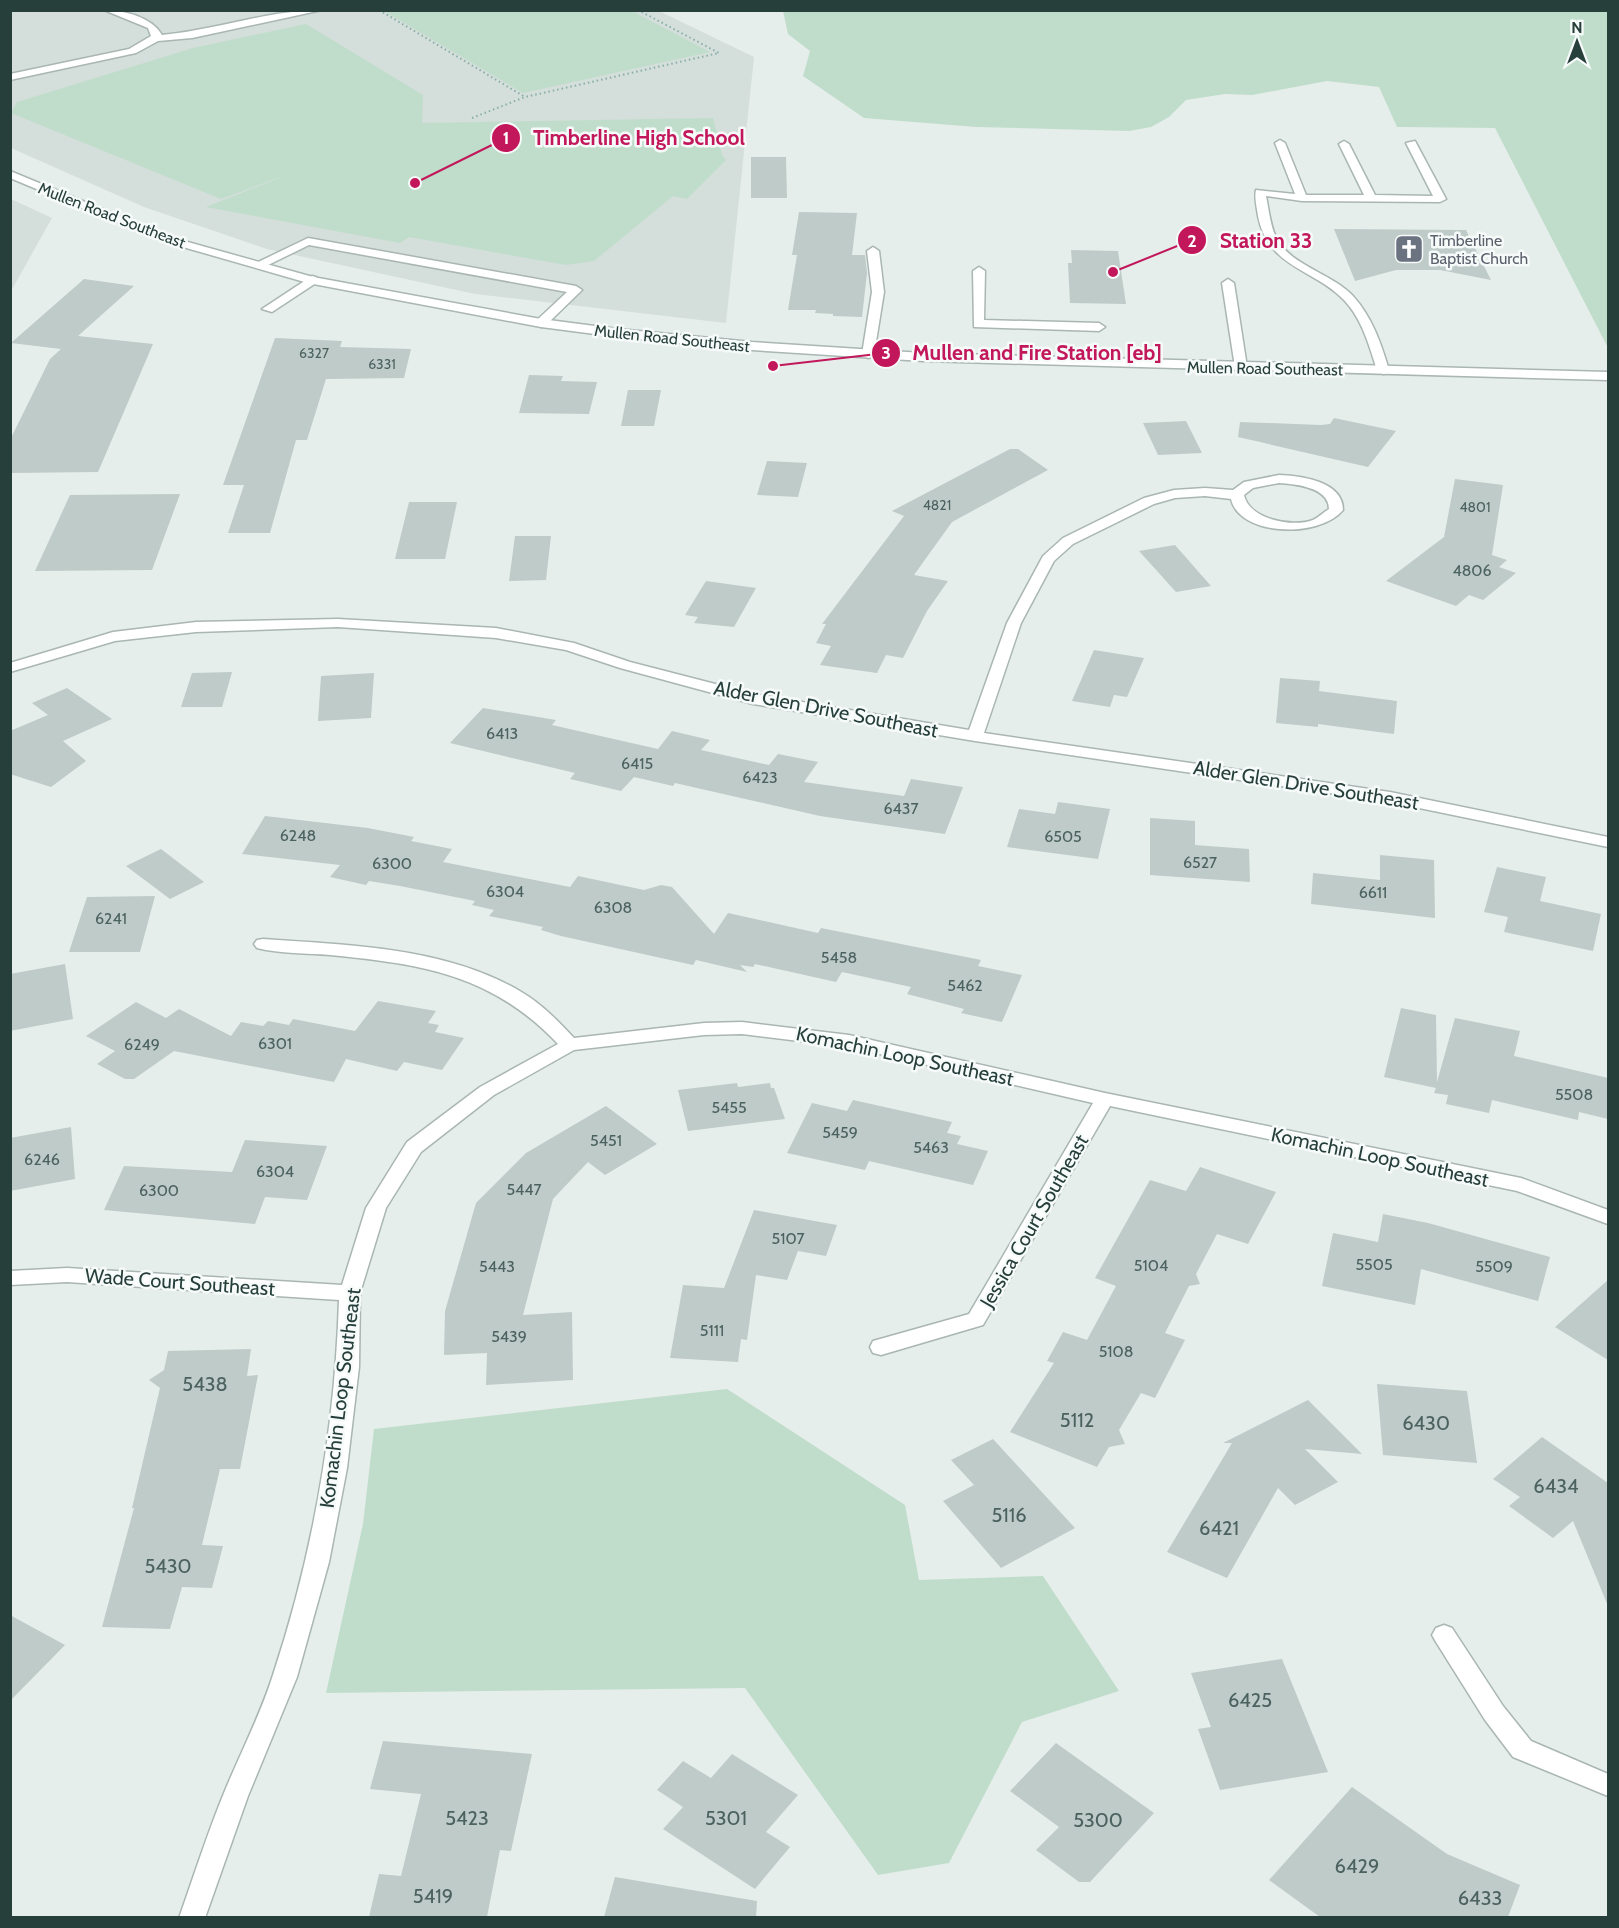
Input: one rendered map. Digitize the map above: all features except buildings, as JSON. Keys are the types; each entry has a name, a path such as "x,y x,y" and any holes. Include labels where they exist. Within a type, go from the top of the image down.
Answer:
{"street":[{"path":"108,10 152,26 157,34 156,38"},
{"path":"10,77 132,51 156,38 192,35 318,10"},
{"path":"1280,143 1302,198"},
{"path":"1383,370 1372,331 1358,310 1326,280 1300,267 1270,238 1260,192 1302,198 1440,199 1411,143"},
{"path":"1344,144 1371,198"},
{"name":"Mullen Road Southeast","path":"10,174 166,239 312,280 541,322 653,337 868,354 1240,367 1608,375"},
{"path":"258,265 308,241 576,290 541,322"},
{"path":"868,354 878,292 873,251"},
{"path":"979,271 978,324 1099,327"},
{"path":"268,309 312,280"},
{"path":"1228,283 1240,367"},
{"path":"1265,480 1295,480 1310,483 1331,495 1336,502 1336,510 1321,522 1308,525 1277,525 1262,521 1240,509 1236,502 1237,495 1242,488 1265,480"},
{"path":"975,736 1014,623 1048,559 1068,541 1149,501 1166,496 1205,492 1237,495"},
{"name":"Alder Glen Drive Southeast","path":"10,668 113,638 196,627 317,623 405,625 496,633 569,646 753,699 975,736 1379,796 1608,842"},
{"path":"264,944 364,952 444,967 509,992 547,1021 570,1045"},
{"name":"Komachin Loop Southeast","path":"192,1917 235,1796 285,1677 317,1562 336,1468 348,1367 350,1293 376,1208 414,1147 487,1091 570,1045 704,1029 742,1028 800,1033 849,1041 1105,1099 1521,1185 1608,1217"},
{"name":"Jessica Court Southeast","path":"881,1347 976,1320 1105,1099"},
{"name":"Wade Court Southeast","path":"10,1278 67,1275 350,1293"},
{"path":"1444,1635 1494,1713 1522,1749 1608,1785"}],"path":[{"path":"379,10 525,97"},
{"path":"472,118 525,97 719,53 638,10"}],"shaded area":[{"path":"11,11 659,11 754,57 726,323 475,294 267,249 144,207 11,148"},
{"path":"11,199 52,218 11,291"}],"green space":[{"path":"384,11 632,11 710,52 523,93"},
{"path":"783,11 1608,11 1608,348 1495,128 1397,127 1379,87 1327,81 1252,95 1225,94 1186,100 1169,117 1151,127 1129,131 976,127 864,118 803,76 810,51 788,34"},
{"path":"306,24 423,95 422,123 713,118 722,155 726,160 687,199 673,196 594,261 566,265 409,237 400,243 206,207 289,174 221,199 11,113 17,102 193,48"},
{"path":"727,1389 905,1505 919,1580 1043,1576 1119,1691 1022,1722 949,1863 878,1875 745,1688 326,1693 363,1524 374,1429"}],"place":[{"name":"Timberline High School","path":"415,183"},
{"name":"Timberline Baptist Church","path":"1409,249"},
{"name":"Station 33","path":"1113,272"},
{"name":"Mullen and Fire Station [eb]","path":"773,366"}]}
